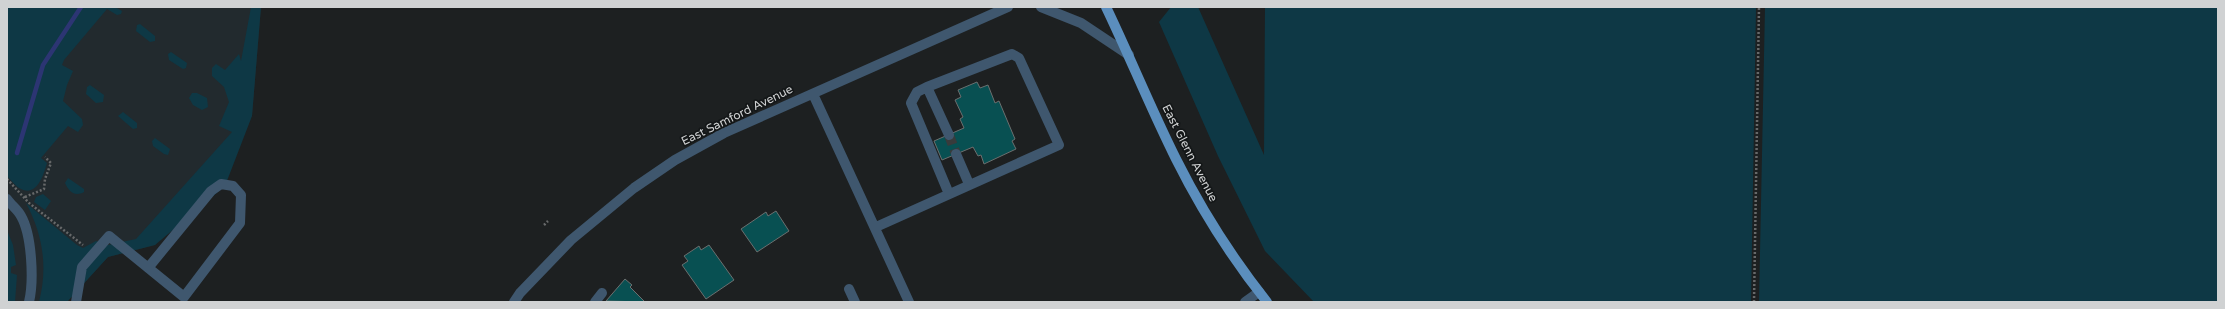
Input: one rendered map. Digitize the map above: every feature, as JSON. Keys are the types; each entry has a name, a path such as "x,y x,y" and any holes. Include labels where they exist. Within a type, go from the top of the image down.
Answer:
{"main road":[{"name":"East Glenn Avenue","path":"1106,7 1158,122 1196,197 1216,230 1258,292 1267,302"}],"street":[{"name":"East Samford Avenue","path":"514,302 520,293 572,240 646,180 675,160 724,133 1008,7"},
{"path":"1041,7 1081,23 1129,55"},
{"path":"876,227 949,194 969,184 1059,145 1019,58 1012,54 1003,56 927,87 918,92 911,103 949,194"},
{"path":"927,87 949,135"},
{"path":"813,94 876,227 909,302"},
{"path":"956,154 969,184"},
{"path":"76,302 82,267 109,236 148,268 182,300 240,223 241,196 233,186 221,184 211,191 148,268"},
{"path":"7,199 22,216 31,251 32,292 29,302"},
{"path":"849,289 855,302"},
{"path":"1244,302 1258,292"},
{"path":"595,302 602,293"}],"path":[{"path":"1754,302 1759,7"},
{"path":"24,197 44,189 45,179 51,163 45,157"},
{"path":"7,179 29,203 83,245"},
{"path":"544,225 548,221"}],"shaded area":[{"path":"7,7 261,7 252,116 155,245 108,257 67,302 7,302"},
{"path":"7,7 115,7 122,11 121,14 117,15 107,9 64,60 62,65 73,71 67,85 63,101 82,119 83,125 78,132 68,126 41,158 47,163 39,183 31,190 27,191 17,187 7,176"},
{"path":"251,7 261,7 252,116 225,186 155,245 108,257 67,302 39,302 43,276 42,251 40,239 32,215 26,203 77,245 83,248 96,241 108,245 136,239 232,132 219,126 229,102 224,87 212,76 212,68 216,64 225,70 239,54 241,61"},
{"path":"1171,7 1198,7 1264,155 1265,7 1756,7 1751,302 1314,302 1265,251 1218,156 1159,22"},
{"path":"1765,7 2218,7 2218,302 1759,302"},
{"path":"140,24 155,36 155,41 150,42 136,31 137,25"},
{"path":"171,52 187,63 186,68 183,69 169,60 168,54"},
{"path":"90,85 104,95 103,102 96,103 86,94 87,87"},
{"path":"192,93 197,93 207,98 208,107 202,110 193,105 189,98"},
{"path":"123,112 137,123 137,128 133,129 118,116"},
{"path":"155,138 170,149 168,155 164,154 153,146 152,141"},
{"path":"68,178 84,189 84,192 75,194 70,191 65,183"},
{"path":"43,194 51,201 45,210 34,202 36,197"},
{"path":"7,230 13,245 16,265 11,267 11,273 17,275 15,302 7,302"}],"building":[{"path":"977,82 980,88 988,85 995,103 999,101 1015,139 1012,141 1016,149 984,164 981,155 978,156 973,147 942,160 934,141 964,128 960,119 963,117 955,100 961,97 958,90"},
{"path":"776,211 789,231 757,252 741,229 766,212 768,216"},
{"path":"709,245 734,280 706,299 682,265 688,261 684,256 699,246 701,250"},
{"path":"625,279 632,285 630,287 645,302 606,301"}],"waterway":[{"path":"17,153 43,65 81,7"}],"tunnel":[{"path":"949,135 956,154"}]}
